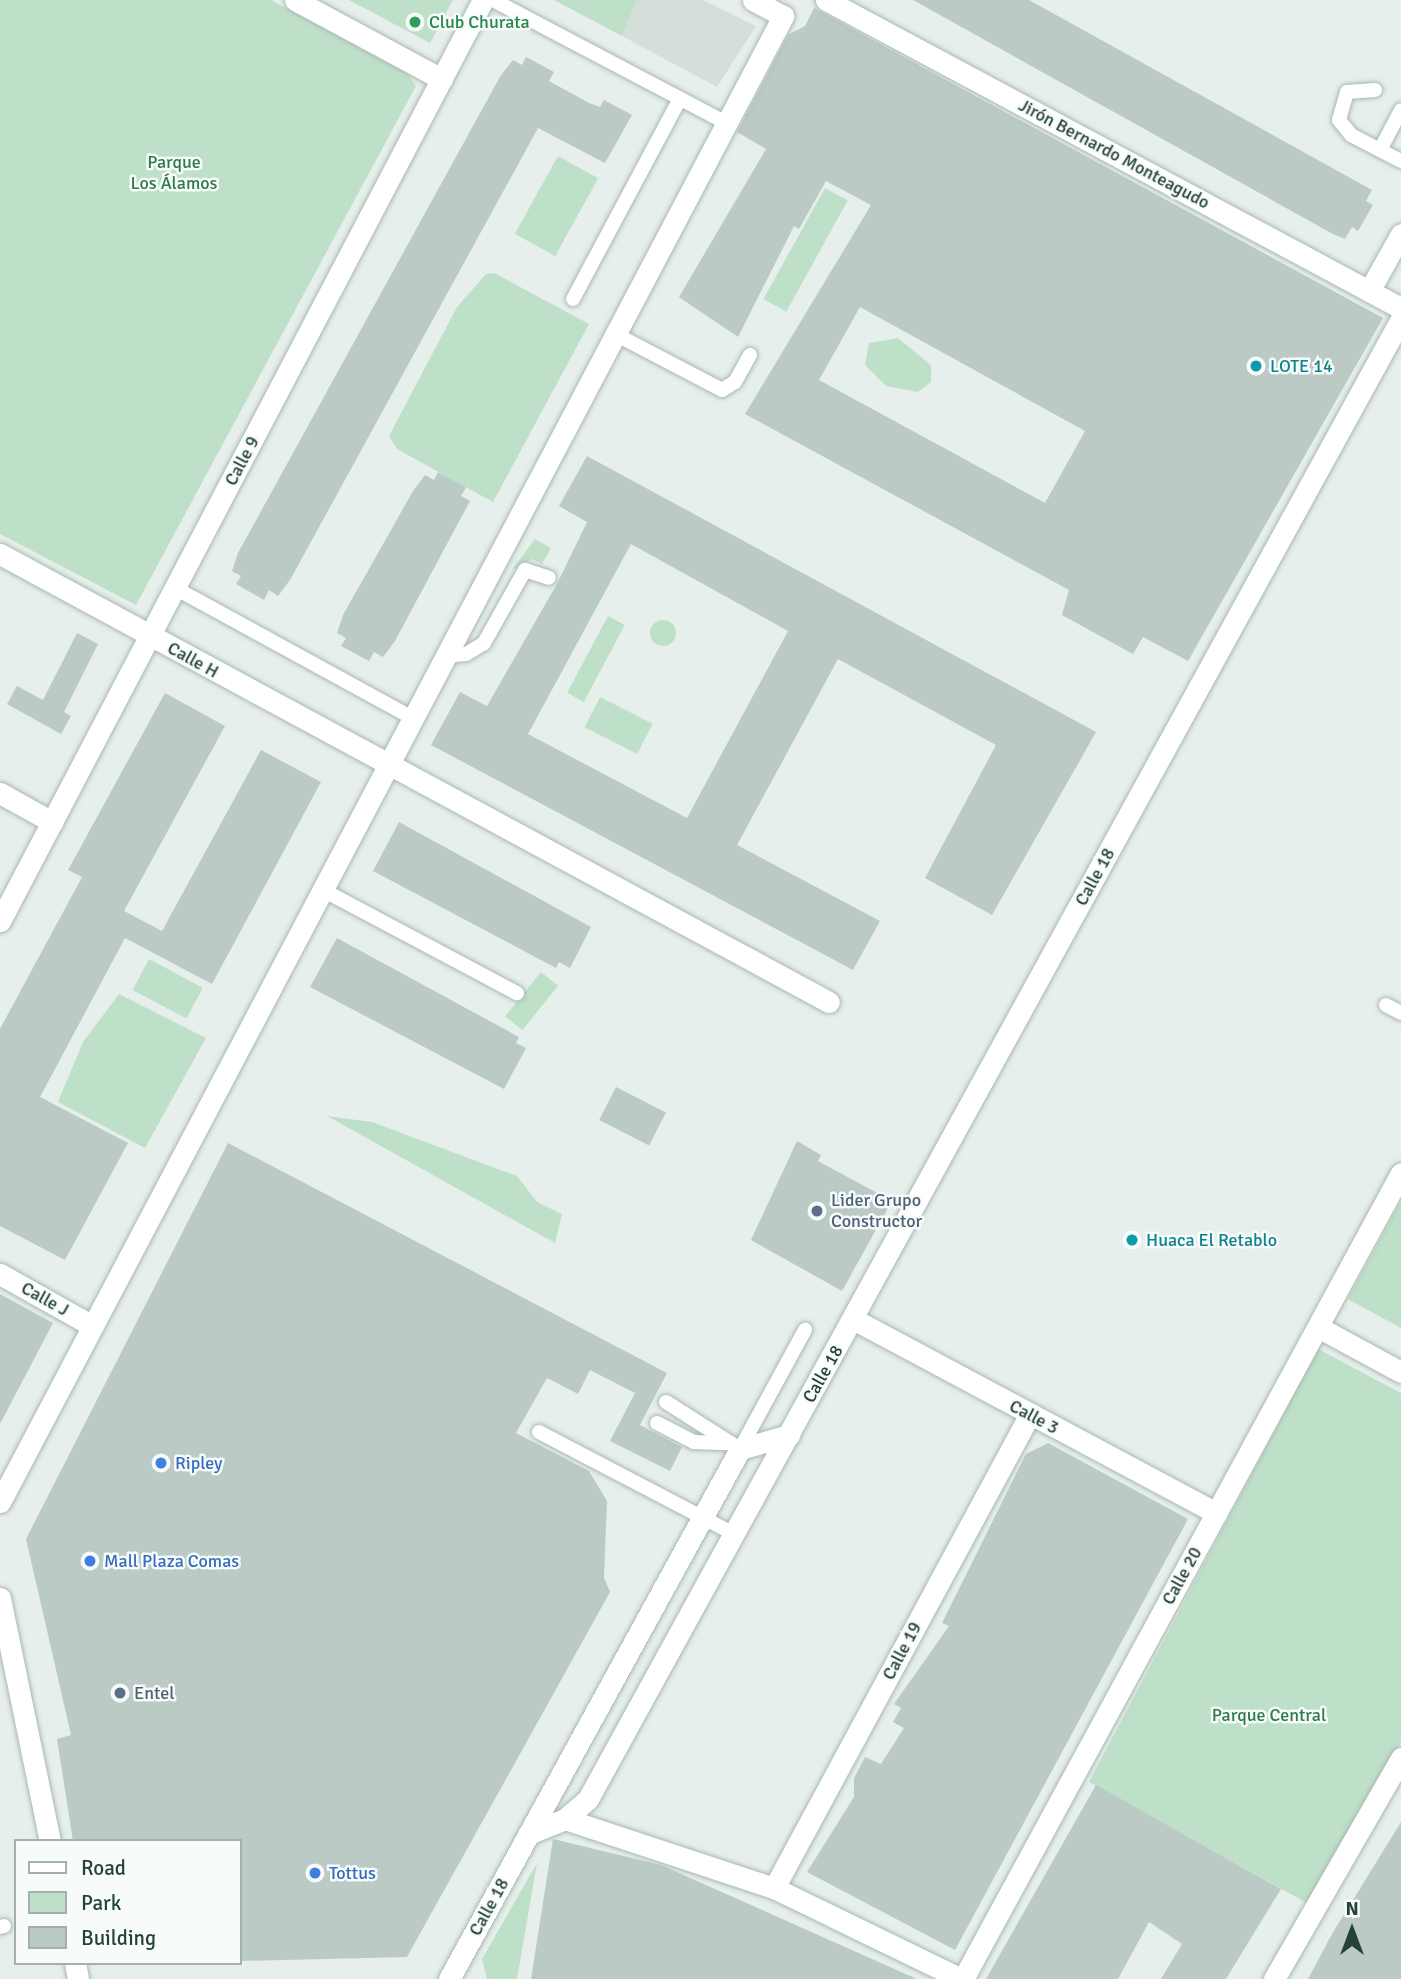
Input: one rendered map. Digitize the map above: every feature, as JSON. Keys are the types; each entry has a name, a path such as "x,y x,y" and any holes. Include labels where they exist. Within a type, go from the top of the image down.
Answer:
{"street":[{"path":"295,0 442,79"},
{"name":"Calle 9","path":"0,922 483,0"},
{"path":"0,1502 783,16 753,0"},
{"name":"Jirón Bernardo Monteagudo","path":"826,0 1401,308"},
{"path":"1370,291 1401,234"},
{"name":"Calle 18","path":"528,1834 565,1819 588,1799 1395,346 1401,319"},
{"name":"Calle H","path":"0,554 386,766 829,1003"},
{"path":"0,793 52,822"},
{"name":"Calle 20","path":"962,1979 1401,1174"},
{"name":"Calle J","path":"0,1274 91,1325"},
{"name":"Calle 3","path":"853,1319 1216,1513"},
{"path":"1318,1327 1401,1372"},
{"name":"Calle 19","path":"774,1888 1031,1415"},
{"path":"733,1446 789,1435"},
{"name":"Calle 18","path":"449,1979 703,1518 733,1446"},
{"path":"0,1598 50,1839"},
{"path":"1274,1979 1401,1758"},
{"path":"565,1819 774,1888 962,1979"}],"lane":[{"path":"493,0 726,123"},
{"path":"1375,90 1347,92 1338,110 1342,128 1401,162"},
{"path":"573,299 680,99"},
{"path":"1380,150 1401,110"},
{"path":"615,334 722,390 735,382 750,355"},
{"path":"444,656 466,654 484,643 525,570 549,578"},
{"path":"175,588 412,718"},
{"path":"321,889 517,993"},
{"path":"1386,1005 1401,1013"},
{"path":"733,1446 805,1330"},
{"path":"666,1402 704,1421 733,1446"},
{"path":"657,1423 694,1442 733,1446"},
{"path":"539,1432 734,1534"}],"shaded area":[{"path":"637,0 703,0 756,26 717,87 622,36"}],"green space":[{"name":"Parque Los Álamos","path":"0,0 271,0 408,74 416,86 136,605 0,534"},
{"name":"Club Churata","path":"349,0 453,0 430,43"},
{"path":"554,0 637,0 622,36"},
{"path":"558,156 598,178 555,256 515,234"},
{"path":"825,188 848,201 786,312 763,299"},
{"path":"494,273 589,324 493,502 397,449 389,436 457,307 486,274"},
{"path":"898,338 931,365 931,382 918,392 886,386 865,365 869,343"},
{"path":"535,539 551,548 542,564 532,559 512,570"},
{"path":"608,616 625,625 584,702 567,693"},
{"path":"663,620 672,624 676,633 672,642 663,646 654,642 650,633 654,624"},
{"path":"600,697 653,724 637,754 585,727"},
{"path":"149,959 203,988 186,1019 133,990"},
{"path":"541,972 558,986 522,1030 505,1016"},
{"path":"119,994 206,1038 145,1148 58,1102 83,1042"},
{"path":"327,1116 372,1122 517,1176 537,1202 562,1214 555,1243"},
{"path":"1401,1201 1401,1328 1348,1299"},
{"name":"Parque Central","path":"1318,1349 1401,1393 1401,1742 1307,1903 1089,1782"},
{"path":"537,1863 517,1979 487,1979 482,1959"}],"building":[{"path":"913,0 1029,0 1372,190 1366,201 1373,205 1358,231 1352,227 1345,239 1331,233"},
{"path":"814,8 1383,318 1188,661 1143,637 1133,654 1062,615 1069,590 745,414 871,205 826,181 799,229 794,226 738,337 679,297 766,149 737,132 788,35 805,26","holes":["860,307 1085,431 1045,503 819,380"]},
{"path":"526,57 554,72 549,81 589,103 600,107 604,100 632,115 605,163 538,128 290,580 278,596 269,590 264,600 236,584 241,576 232,571 238,553 501,75 513,60 522,65"},
{"path":"587,456 1096,732 992,915 925,878 996,745 838,659 737,845 880,921 853,970 431,745 460,692 487,706 558,582 587,522 559,506","holes":["631,544 788,631 687,818 528,734"]},
{"path":"438,472 466,487 461,496 470,501 395,641 383,657 374,652 369,661 341,646 346,638 337,633 343,615 413,491 425,475 434,480"},
{"path":"77,633 98,644 64,712 71,716 61,734 7,704 17,686 43,700"},
{"path":"165,693 225,726 124,911 162,931 261,750 321,782 212,984 125,938 40,1097 128,1143 65,1260 0,1226 0,1029 82,877 68,870"},
{"path":"399,822 591,927 570,968 559,962 556,968 373,871"},
{"path":"337,938 519,1037 516,1043 526,1048 504,1089 310,987"},
{"path":"616,1087 666,1112 649,1145 599,1120"},
{"path":"797,1141 821,1155 818,1161 892,1201 842,1291 751,1240"},
{"path":"228,1143 667,1373 640,1425 682,1447 670,1471 610,1441 635,1393 590,1370 578,1394 547,1378 516,1433 589,1471 607,1501 604,1578 610,1592 407,1957 242,1961 242,1839 73,1839 57,1739 71,1735 26,1539"},
{"path":"0,1294 53,1323 0,1424"},
{"path":"1048,1443 1188,1519 955,1950 807,1872 854,1797 854,1778 865,1757 881,1764 904,1728 893,1722 901,1708 894,1704 949,1626 942,1623 1026,1454"},
{"path":"1096,1785 1281,1889 1226,1979 1161,1979 1182,1944 1149,1922 1118,1979 986,1979"},
{"path":"1401,1822 1401,1979 1308,1979 1332,1934"},
{"path":"553,1839 661,1865 917,1979 531,1979"}],"place":[{"name":"Club Churata","path":"415,22"},
{"name":"LOTE 14","path":"1256,366"},
{"name":"Lider Grupo Constructor","path":"817,1211"},
{"name":"Huaca El Retablo","path":"1132,1240"},
{"name":"Ripley","path":"161,1463"},
{"name":"Mall Plaza Comas","path":"90,1561"},
{"name":"Entel","path":"120,1693"},
{"name":"Tottus","path":"315,1873"}]}
